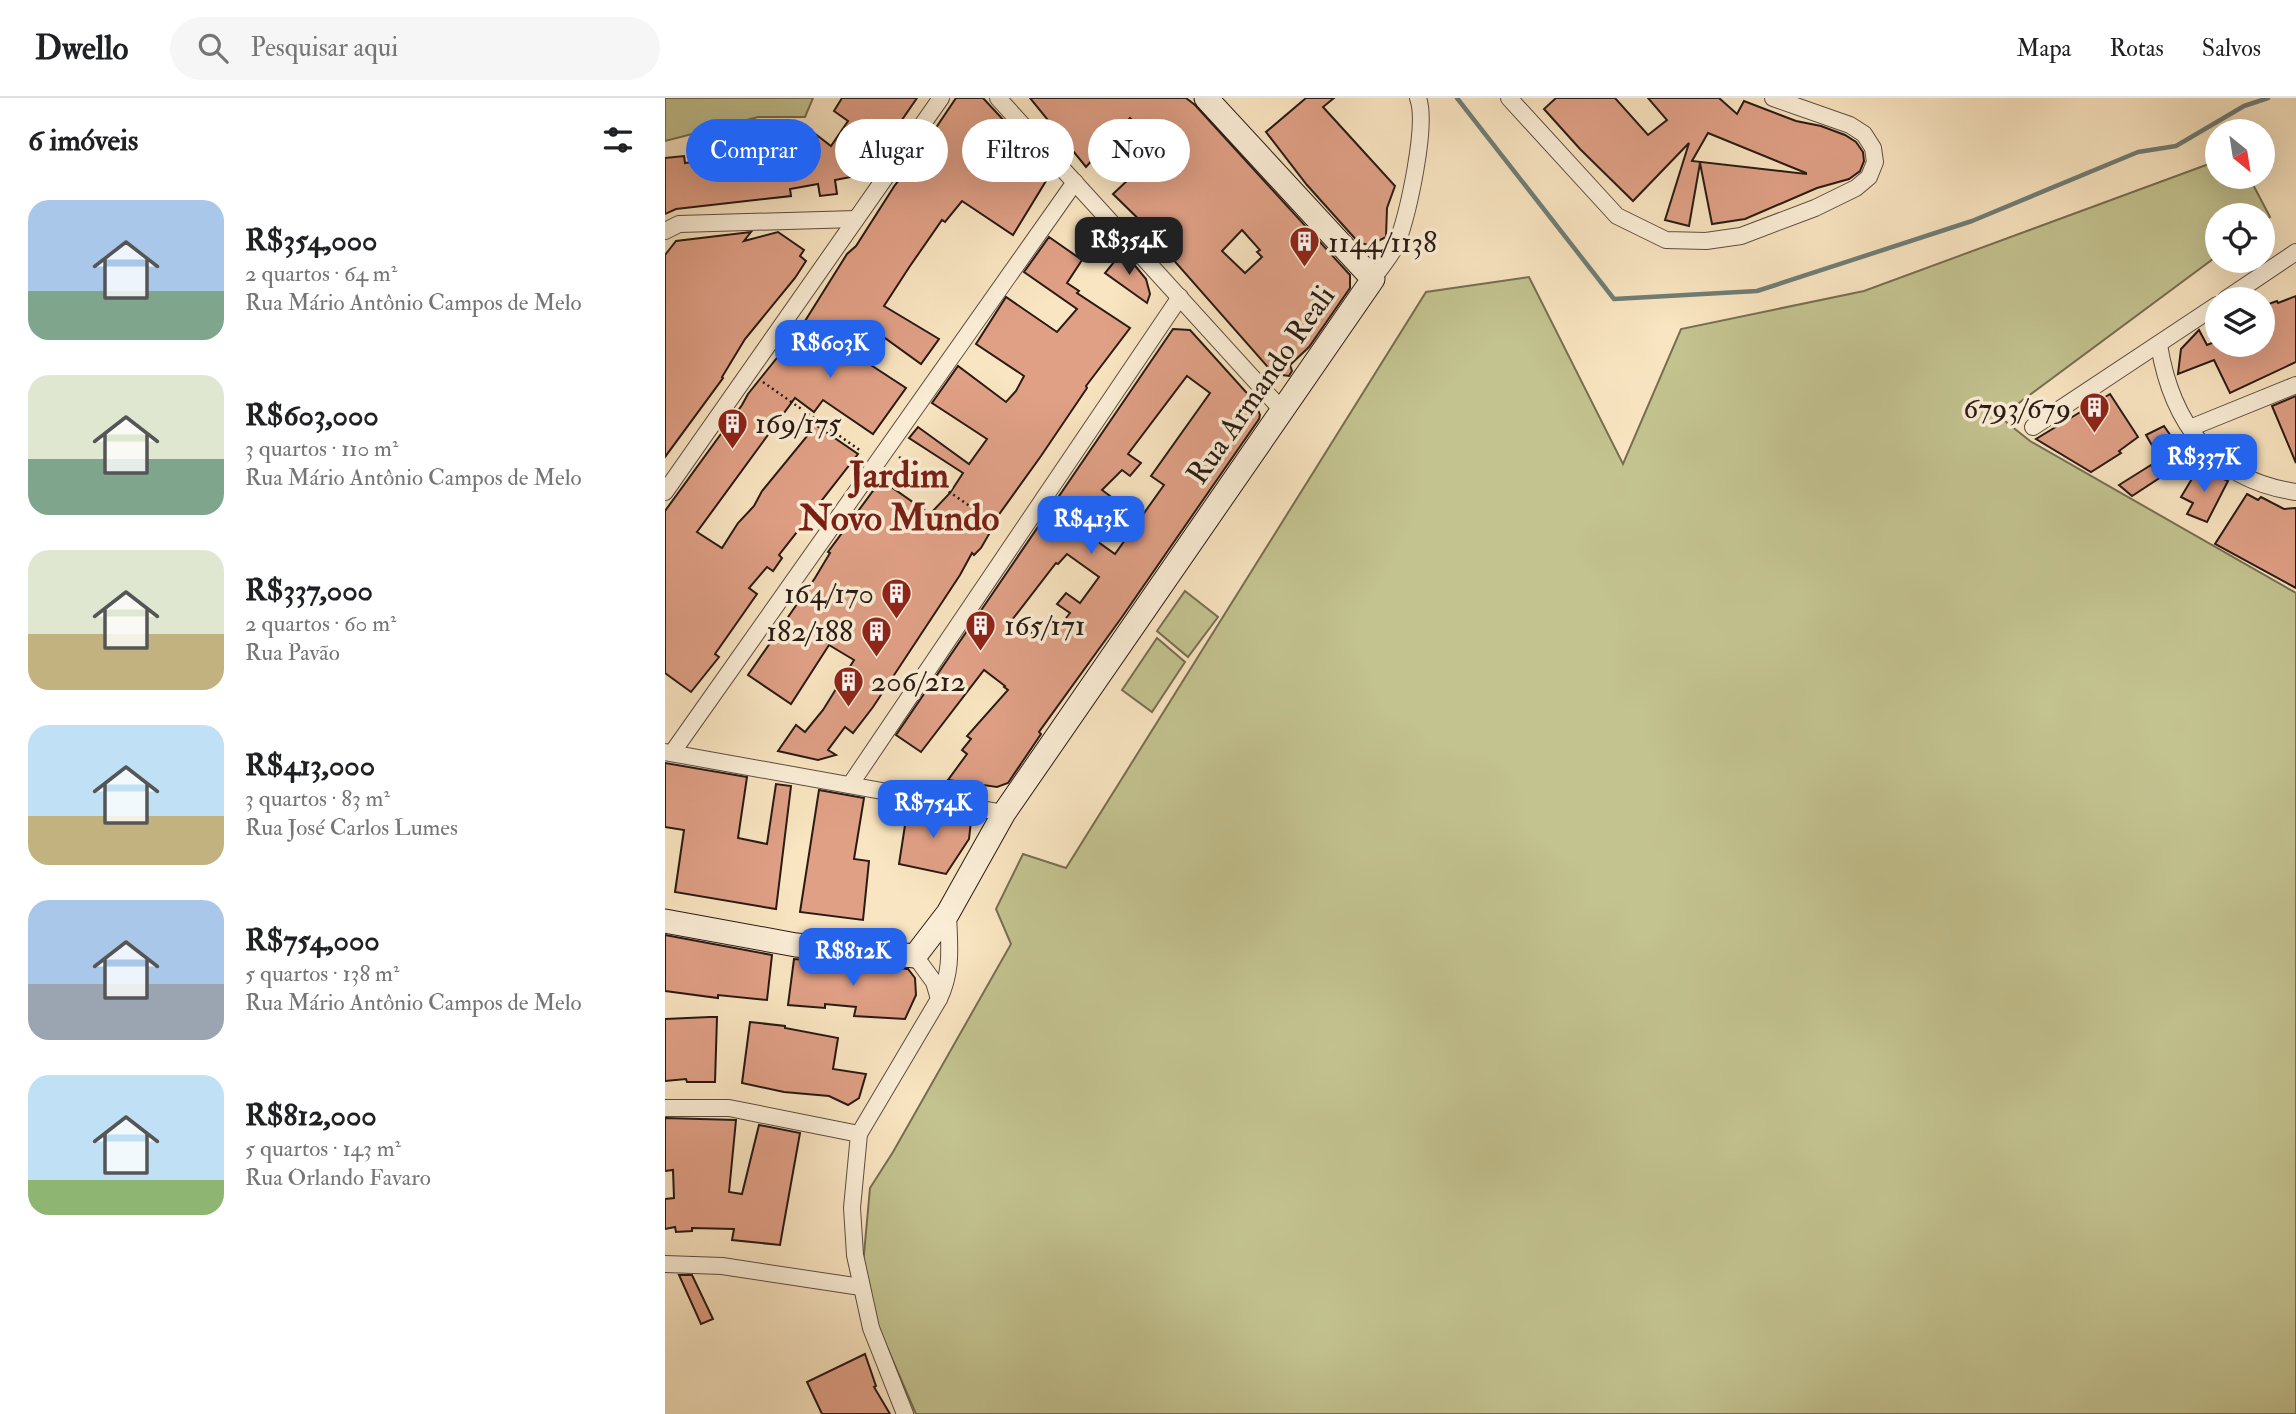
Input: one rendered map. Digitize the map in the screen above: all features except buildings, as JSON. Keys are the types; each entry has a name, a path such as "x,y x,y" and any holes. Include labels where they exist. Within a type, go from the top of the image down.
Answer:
{"street":[{"path":"665,492 941,98"},
{"path":"997,98 1282,410"},
{"path":"1206,98 1373,279 1396,244 1408,199 1419,140 1421,106 1418,98"},
{"path":"1509,98 1617,216 1666,240 1706,241 1741,236 1815,208 1856,188 1869,177 1875,162 1873,148 1864,134 1850,125 1773,98"},
{"path":"1004,813 669,752 1075,182"},
{"path":"665,232 679,224 856,219"},
{"path":"2244,287 2296,252"},
{"name":"Rua Armando Reali","path":"915,956 948,913 1004,813 1373,279"},
{"path":"850,785 1180,297"},
{"path":"2033,426 2205,313"},
{"path":"2159,345 2166,378 2190,428 2213,456 2229,469 2259,484 2296,492"},
{"path":"2190,428 2296,385"},
{"path":"905,1414 871,1328 855,1255 852,1208 859,1135 948,980 948,913"},
{"path":"665,920 796,945 915,956 934,982 939,999"},
{"path":"665,1108 729,1108 859,1135"},
{"path":"665,1264 722,1266 861,1287"}],"path":[{"path":"759,379 860,451"},
{"path":"896,455 997,525"}],"green space":[{"path":"665,98 813,98 805,117 686,119 686,136 665,141"},
{"path":"2205,165 2205,189 2255,189 2263,203 2205,203 2205,265 2000,417 2030,441 2296,593 2296,1414 916,1414 861,1287 870,1188 1011,944 996,909 1023,854 1066,868 1426,292 1529,277 1623,464 1681,329 1864,291"},
{"path":"1185,591 1218,617 1188,657 1157,631"},
{"path":"1157,638 1185,662 1152,712 1122,690"}],"waterway":[{"path":"1457,98 1614,299 1757,291 1972,221 2138,152 2176,146 2244,106 2268,98"}],"place":[{"name":"1144/1138","path":"1305,269"},
{"name":"6793/679","path":"2094,435"},
{"name":"169/175","path":"732,450"},
{"name":"164/170","path":"897,620"},
{"name":"165/171","path":"981,652"},
{"name":"182/188","path":"876,658"},
{"name":"206/212","path":"848,708"}],"district":[{"name":"Jardim Novo Mundo","path":"899,496"}]}
